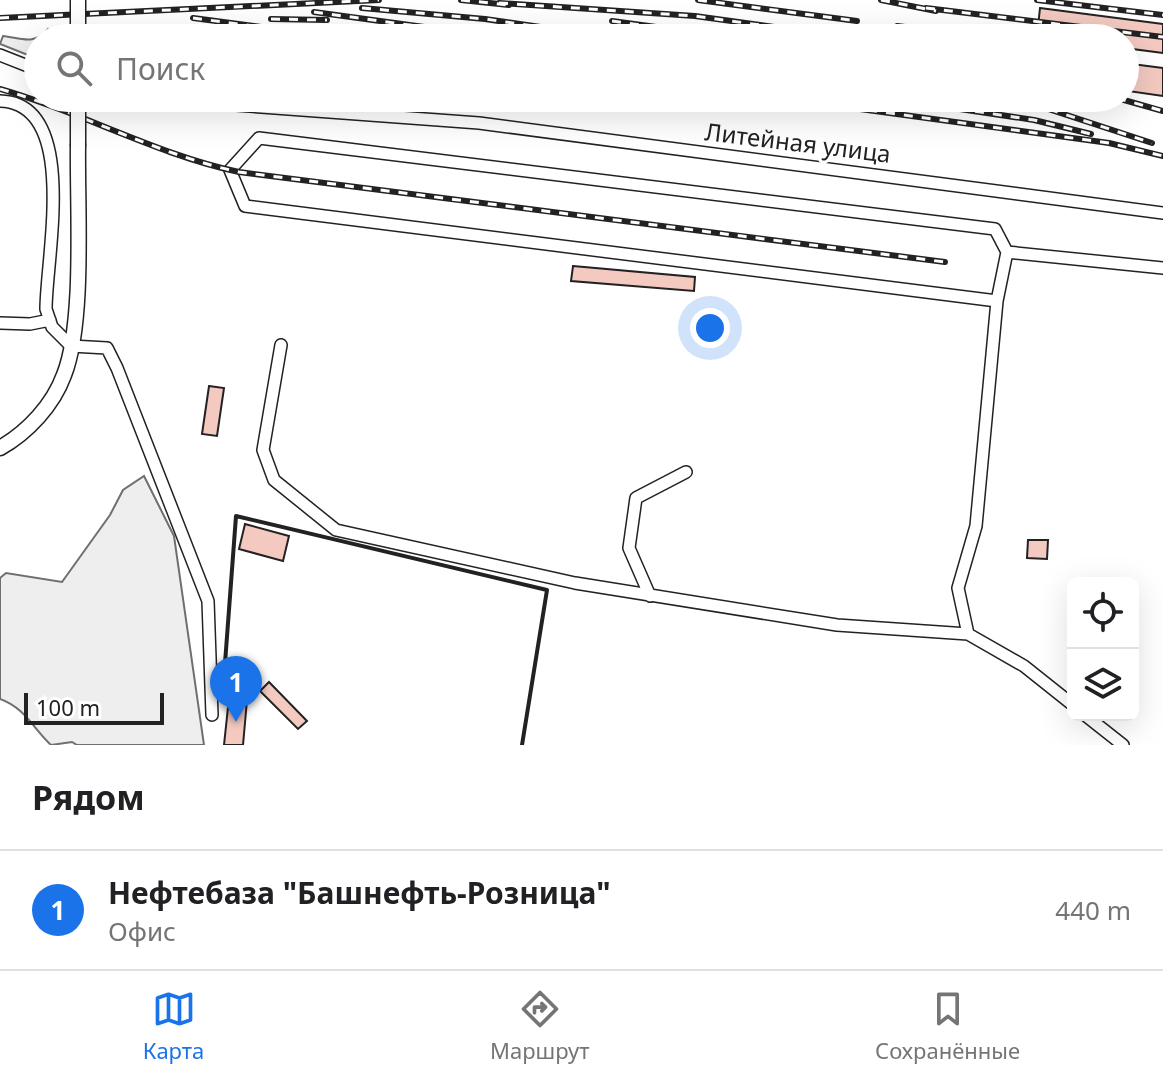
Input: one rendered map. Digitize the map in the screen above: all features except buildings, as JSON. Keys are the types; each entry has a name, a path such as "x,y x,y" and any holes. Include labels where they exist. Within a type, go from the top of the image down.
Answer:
{"main road":[{"path":"78,0 78,24"},
{"path":"0,448 36,419 65,373 71,346 78,112"}],"lane":[{"path":"0,55 24,64"},
{"path":"0,101 24,107"},
{"path":"30,112 47,135 53,173 46,309 50,320 71,346 107,348 208,601 212,715"},
{"name":"Литейная улица","path":"329,112 479,123 1163,213"},
{"path":"968,634 958,588 976,526 997,301 1007,252 995,229 259,138 230,170 245,206 997,301"},
{"path":"1007,252 1163,268"},
{"path":"0,323 30,324 50,320"},
{"path":"281,345 263,450 274,480 336,530 575,583 650,596 837,625 968,634 1024,666 1067,700"},
{"path":"650,596 629,548 636,498 686,472"},
{"path":"1093,721 1123,745"}],"shaded area":[{"path":"3,36 24,39 24,53 0,44"},
{"path":"144,476 174,536 204,745 77,745 72,742 51,745 22,713 0,699 0,578 6,573 62,582 110,515 123,490"}],"railway":[{"path":"0,18 379,0"},
{"path":"461,0 509,5"},
{"path":"698,0 857,21"},
{"path":"881,0 936,11"},
{"path":"1037,0 1163,15"},
{"path":"499,3 695,16 753,24"},
{"path":"362,8 520,24"},
{"path":"926,8 1057,24"},
{"path":"314,12 402,24"},
{"path":"193,18 238,24"},
{"path":"271,19 327,20"},
{"path":"612,21 634,24"},
{"path":"1139,34 1163,37"},
{"path":"0,89 24,96"},
{"path":"1139,104 1163,111"},
{"path":"68,112 179,155 239,172 945,262"},
{"path":"882,112 1109,143 1163,156"},
{"path":"980,112 1034,120 1091,134"},
{"path":"1058,112 1152,143"}],"wall":[{"path":"229,698 223,690 236,516 547,590 522,745"}],"place":[{"name":"Нефтебаза \"Башнефть-Розница\"","path":"236,722"}]}
